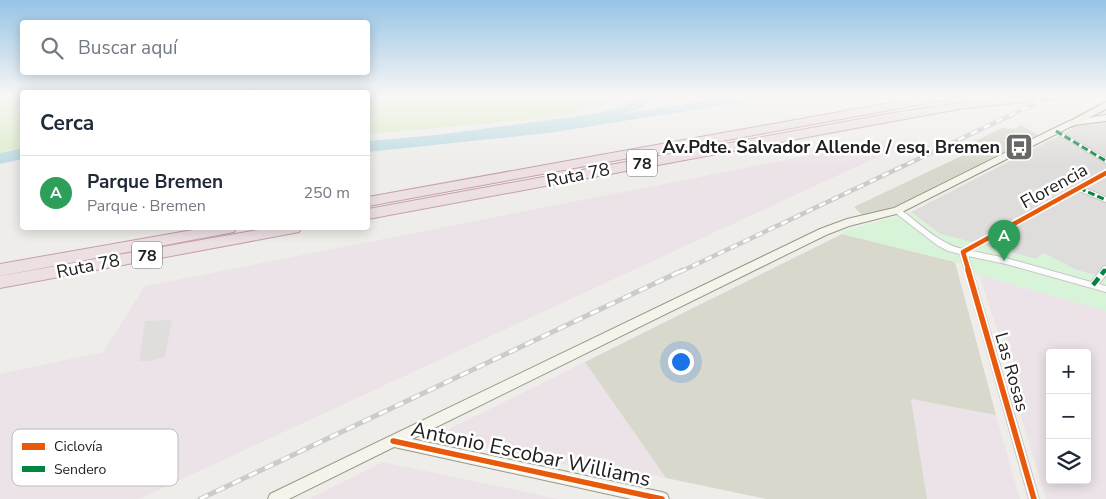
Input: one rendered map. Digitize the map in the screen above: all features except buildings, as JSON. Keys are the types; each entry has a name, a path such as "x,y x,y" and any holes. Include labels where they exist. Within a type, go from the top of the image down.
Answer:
{"highway":[{"name":"Ruta 78","path":"370,202 817,119"},
{"name":"Ruta 78","path":"370,214 881,119"},
{"name":"Ruta 78","path":"0,270 218,230"},
{"name":"Ruta 78","path":"0,282 283,230"}],"main road":[{"path":"275,499 830,228 897,211 1079,119"},
{"path":"1072,123 1097,119"},
{"name":"Antonio Escobar Williams","path":"393,441 662,499"}],"street":[{"path":"1056,131 1106,161"},
{"name":"Florencia","path":"963,252 1106,173"},
{"path":"1079,188 1106,200"},
{"path":"897,211 940,243 963,252 1006,261 1106,289"},
{"name":"Las Rosas","path":"963,252 1034,499"},
{"path":"1093,285 1106,269"}],"shaded area":[{"path":"1106,122 1106,278 1076,270 1044,253 1036,259 940,234 911,212 1078,126"},
{"path":"1021,125 1038,135 889,209 862,215 854,207 974,150 975,141 1002,128 1015,129"},
{"path":"892,139 899,147 178,481 178,429 12,429 12,486 167,486 139,499 0,499 0,374 103,352 145,286"},
{"path":"842,234 955,262 996,415 911,399 927,499 767,499 666,478 585,362"},
{"path":"979,275 1106,311 1106,499 1046,499 1011,384 1021,385 1007,339 1000,338"},
{"path":"172,320 165,357 150,361 139,361 145,321"},
{"path":"585,362 666,478 614,467 587,469 450,440 449,429"},
{"path":"911,399 996,415 1020,499 927,499"},
{"path":"383,462 559,499 309,499"}],"green space":[{"path":"0,119 20,119 20,147 0,152"},
{"path":"370,119 535,119 370,134"},
{"path":"911,212 940,234 1036,259 1044,253 1076,270 1106,278 1106,311 966,271 964,264 842,234 841,232"}],"water":[{"path":"555,119 634,119 548,133 370,152 370,141 436,135"},
{"path":"20,148 20,159 0,164 0,153"}],"railway":[{"path":"680,272 1002,119"},
{"path":"200,499 683,270"}],"marked path":[{"path":"1056,131 1106,161"},
{"path":"1079,188 1106,200"},
{"path":"1093,285 1106,269"}],"cycle path":[{"path":"1034,499 963,252 1106,173"},
{"path":"393,441 662,499"}],"place":[{"name":"Av.Pdte. Salvador Allende / esq. Bremen","path":"1019,147"},
{"name":"Parque Bremen","path":"1004,261"}]}
